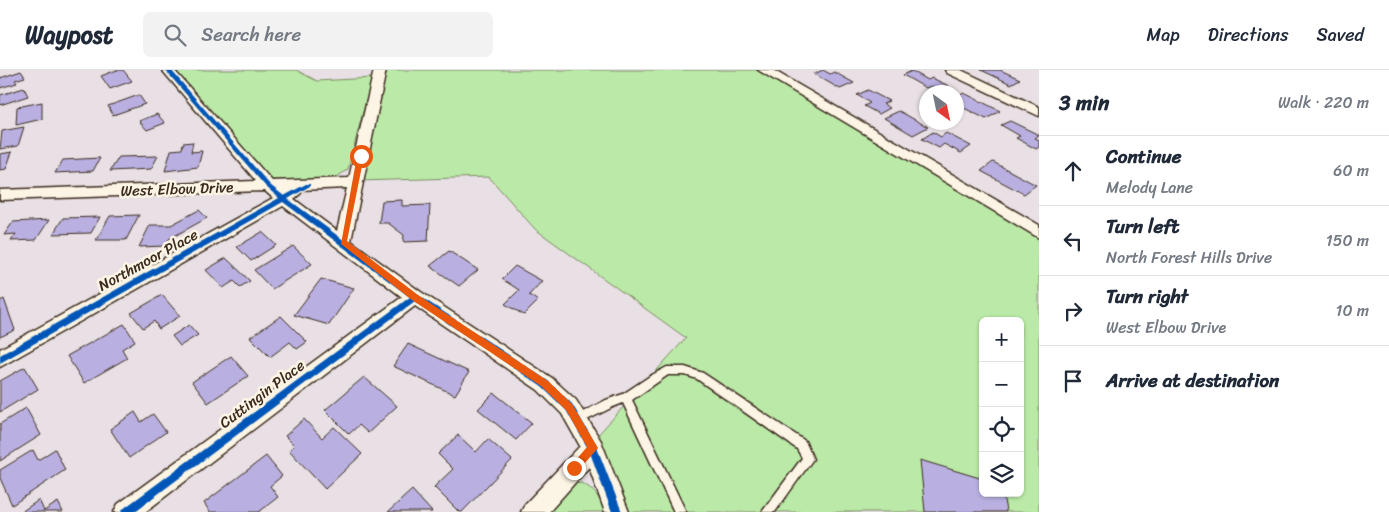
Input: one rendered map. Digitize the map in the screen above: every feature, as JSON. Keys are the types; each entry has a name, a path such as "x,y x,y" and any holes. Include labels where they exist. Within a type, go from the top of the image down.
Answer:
{"street":[{"path":"168,70 268,186 415,297 545,384 569,407 593,448 617,512"},
{"path":"343,242 380,70"},
{"path":"764,70 1039,232"},
{"path":"951,70 1039,112"},
{"name":"West Elbow Drive","path":"0,195 355,183"},
{"name":"Northmoor Place","path":"0,359 308,185"},
{"name":"Cuttingin Place","path":"126,512 415,297"},
{"path":"533,512 593,448"}],"lane":[{"path":"577,420 610,403 626,398 652,379 667,372 685,371 700,376 801,445 808,459 768,512"},
{"path":"626,398 680,512"}],"green space":[{"path":"173,70 296,70 317,81 372,78 348,169 333,180 272,180 266,177"},
{"path":"384,70 757,70 1039,235 1039,512 629,512 595,438 686,338 535,229 489,177 359,181"},
{"path":"581,483 594,491 606,512 543,512 572,484"}],"building":[{"path":"117,70 123,70 132,81 110,89 101,76"},
{"path":"823,70 830,74 834,72 854,83 840,89 814,74"},
{"path":"981,70 1000,70 1020,79 1011,84"},
{"path":"21,71 25,77 15,80 17,83 0,88 0,78"},
{"path":"912,71 928,80 932,78 947,85 921,85 903,75"},
{"path":"24,88 28,96 0,105 0,95"},
{"path":"868,90 889,101 883,104 890,108 879,114 864,106 870,103 857,95"},
{"path":"964,93 1000,111 986,119 964,108"},
{"path":"139,95 145,104 113,115 108,106"},
{"path":"42,102 42,119 16,125 17,107"},
{"path":"899,111 919,122 919,130 922,130 913,135 884,118"},
{"path":"157,114 165,123 147,130 139,121"},
{"path":"1010,121 1039,135 1035,138 1039,140 1039,147 1036,149 1016,138 1020,136 1001,125"},
{"path":"24,127 18,146 0,149 2,131"},
{"path":"933,132 941,137 946,133 971,146 961,153 944,144 939,148 922,139"},
{"path":"193,142 191,152 202,151 198,167 165,171 171,150 182,149 183,143"},
{"path":"12,152 6,169 0,170 0,154"},
{"path":"158,156 151,169 110,171 119,157"},
{"path":"100,158 93,171 55,173 63,160"},
{"path":"993,162 1036,185 1024,194 981,171"},
{"path":"402,200 402,206 430,205 428,241 403,242 404,235 388,223 379,223 382,201"},
{"path":"199,210 207,218 169,239 165,246 139,247 150,225 171,225"},
{"path":"139,215 126,240 96,240 110,216"},
{"path":"100,217 91,233 53,234 63,218"},
{"path":"49,220 36,240 11,241 16,234 4,235 13,222"},
{"path":"262,232 276,245 251,261 237,247"},
{"path":"293,246 312,264 272,289 254,270"},
{"path":"449,251 478,270 459,286 430,266"},
{"path":"226,258 250,281 240,287 234,281 223,288 206,270"},
{"path":"515,266 542,281 529,295 538,301 524,315 505,304 519,290 502,279"},
{"path":"321,279 354,288 329,325 294,315"},
{"path":"162,295 180,316 159,329 154,321 143,328 131,313"},
{"path":"4,299 15,330 0,337 0,301"},
{"path":"281,316 307,342 297,349 290,342 270,357 250,337"},
{"path":"124,324 135,341 122,349 127,358 84,383 67,356"},
{"path":"189,325 198,335 180,346 172,336"},
{"path":"408,344 469,372 455,395 393,366"},
{"path":"231,356 248,376 208,403 192,382"},
{"path":"25,367 38,389 0,412 0,381"},
{"path":"364,377 397,406 368,433 359,425 349,434 325,410"},
{"path":"494,393 532,423 516,440 478,409"},
{"path":"26,408 41,435 0,461 0,424"},
{"path":"135,412 141,422 153,414 166,432 129,458 110,429"},
{"path":"304,419 322,438 334,427 362,454 325,489 289,450 294,445 285,436"},
{"path":"458,435 476,452 488,439 512,460 462,512 459,512 434,487 453,469 438,454"},
{"path":"55,449 65,470 12,505 0,478 0,470 33,450 38,460"},
{"path":"266,456 282,476 270,486 278,497 259,512 210,512 204,503"},
{"path":"920,460 979,478 979,497 1004,497 1006,512 925,512"},
{"path":"412,490 432,512 388,512"},
{"path":"39,500 44,511 58,502 63,512 21,512"}],"cycle path":[{"path":"168,70 268,186 415,297 545,384 569,407 593,448 617,512"},
{"path":"0,359 308,185"},
{"path":"126,512 415,297"}],"route":[{"path":"361,156 343,242 415,297 545,384 569,407 593,448 574,468"}]}
